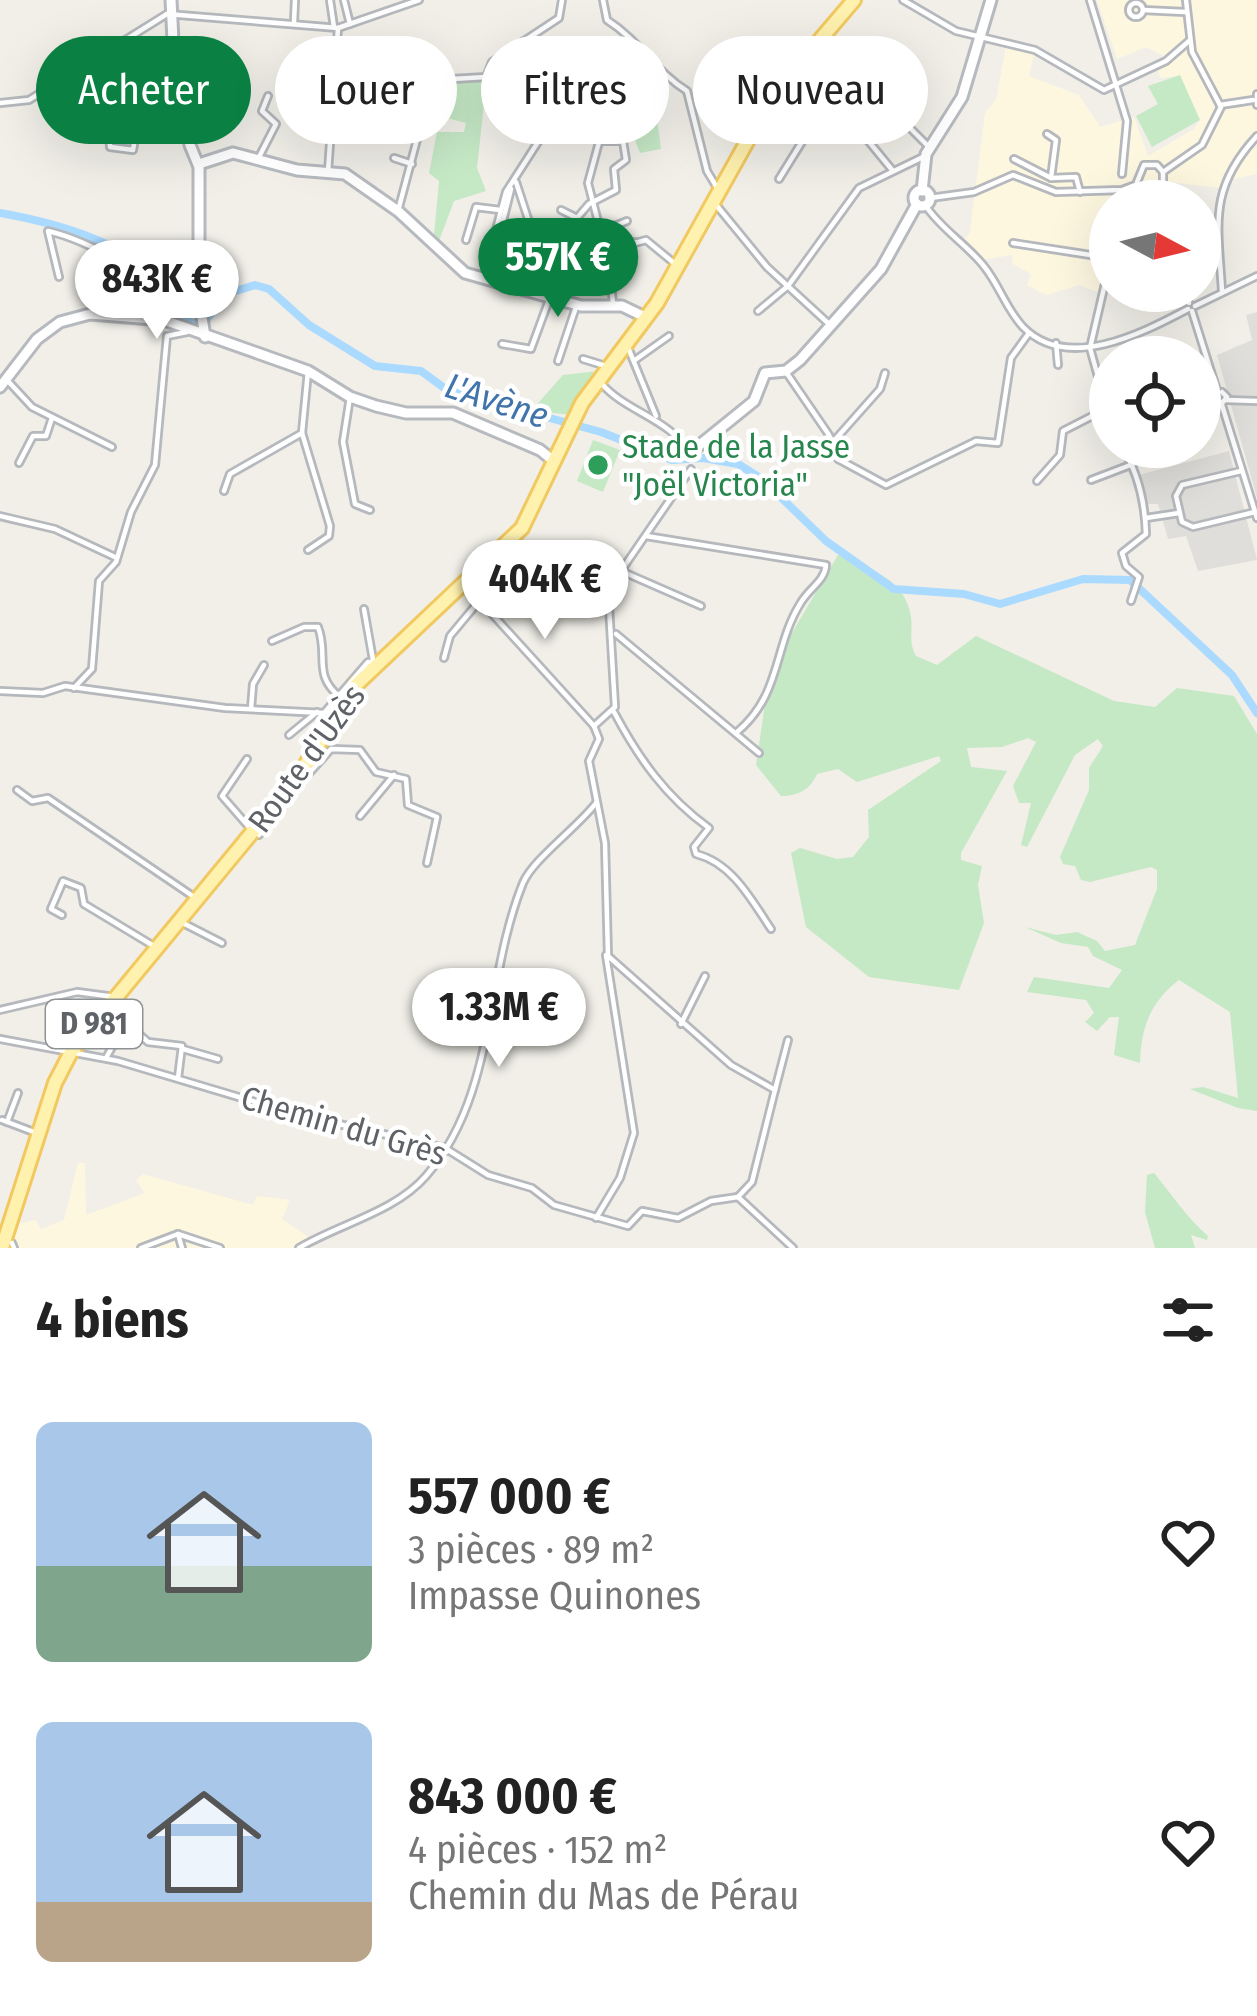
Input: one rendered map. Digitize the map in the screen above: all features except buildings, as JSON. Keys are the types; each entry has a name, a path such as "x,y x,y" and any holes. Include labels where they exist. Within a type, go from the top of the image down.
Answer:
{"main road":[{"name":"Route d'Uzès","path":"822,36 854,0"},
{"name":"Route d'Uzès","path":"9,1246 39,1133 71,1052 254,832 315,753 375,662 522,528 575,416 647,318 747,144"}],"street":[{"path":"171,0 172,36"},
{"path":"294,22 295,0"},
{"path":"330,0 335,36"},
{"path":"344,0 350,26"},
{"path":"128,36 172,14 336,28 395,4 419,0"},
{"path":"457,77 486,77 492,62 559,18 562,0"},
{"path":"603,0 608,20 632,36"},
{"path":"903,0 938,23 1035,50 1100,88 1166,61 1189,40"},
{"path":"758,311 788,286 859,188 915,163 928,151 957,107 991,0"},
{"path":"1090,0 1127,121 1122,175"},
{"path":"1163,172 1202,145 1218,106 1189,40 1186,0"},
{"path":"1143,10 1186,12"},
{"path":"669,81 691,98 716,197 788,286 830,326"},
{"path":"0,103 36,95"},
{"path":"258,159 276,124 262,111 268,96"},
{"path":"1218,106 1256,100"},
{"path":"1047,134 1056,140 1052,178"},
{"path":"1257,136 1229,167 1218,218 1222,291 1257,276"},
{"path":"108,144 130,151 136,144"},
{"path":"190,144 199,164 199,328"},
{"path":"328,173 329,144"},
{"path":"398,211 417,144"},
{"path":"488,281 500,210 537,144"},
{"path":"598,144 588,182 606,251 613,304"},
{"path":"561,210 578,218 590,203 614,193 614,169 626,160 623,144"},
{"path":"778,179 800,144"},
{"path":"871,144 895,173"},
{"path":"626,345 657,418 692,455 754,401 765,373 786,371 881,269 923,200 928,151 922,144"},
{"path":"199,164 233,153 351,176 398,211 445,258 488,281 577,304 613,304 647,318"},
{"path":"394,158 413,164"},
{"path":"1013,159 1052,178 1076,177 1079,192"},
{"path":"1138,180 1144,165 1153,164 1163,172"},
{"path":"1163,172 1163,180"},
{"path":"923,200 974,192 1012,176 1047,190 1089,192"},
{"path":"488,281 513,181"},
{"path":"513,181 531,228"},
{"path":"923,200 945,234 984,266 1029,333 1056,343 1089,347"},
{"path":"466,240 476,207 500,210"},
{"path":"503,220 512,226"},
{"path":"590,231 601,234 627,221"},
{"path":"59,277 48,231 87,243 150,286 162,308 161,320"},
{"path":"606,251 646,239 677,266"},
{"path":"619,274 634,242"},
{"path":"1013,243 1089,256"},
{"path":"502,344 531,349 551,295"},
{"path":"558,361 577,304"},
{"path":"1134,336 1181,312"},
{"path":"1193,312 1224,399 1224,416 1256,515 1193,527 1182,522 1176,496 1182,484 1241,471"},
{"path":"112,447 52,418 4,383 52,326 83,315 161,320 199,328 308,370 350,397 397,412 445,410 558,456"},
{"path":"74,688 92,669 99,581 117,558 130,512 155,465 167,336 199,328"},
{"path":"786,371 833,442 838,460 886,485 976,441 998,443 1011,358 1029,333"},
{"path":"635,360 669,336"},
{"path":"1056,343 1058,365"},
{"path":"584,359 634,410 657,418"},
{"path":"308,370 302,433 330,526 329,536 308,550"},
{"path":"833,442 880,389 885,373"},
{"path":"350,397 343,436 346,461 355,504 370,510"},
{"path":"1221,400 1257,401"},
{"path":"20,463 33,436 46,436 52,418"},
{"path":"1037,481 1060,455 1063,431 1089,418"},
{"path":"224,491 230,474 302,433"},
{"path":"1091,479 1122,468"},
{"path":"1132,598 1137,582 1122,553 1142,542 1146,518 1134,468"},
{"path":"691,469 608,593 614,634 614,712 646,768 676,802 709,828 694,847 696,854 716,860 725,869 770,929"},
{"path":"1146,518 1179,513"},
{"path":"0,516 55,529 117,558"},
{"path":"646,536 826,565 825,576 798,605 760,711 736,733"},
{"path":"621,572 701,606"},
{"path":"470,580 480,600 594,726 599,740 589,761 607,860 603,888 609,921 606,950 634,1133 620,1178 596,1218 628,1226 642,1210 678,1218 711,1201 738,1197 752,1183 788,1040"},
{"path":"444,658 450,636 480,600"},
{"path":"0,692 74,688 251,709 328,712 375,662 364,609"},
{"path":"272,641 304,627 318,627 320,671 340,698"},
{"path":"614,634 759,753"},
{"path":"251,709 253,684 264,664"},
{"path":"289,735 317,712"},
{"path":"594,726 614,712"},
{"path":"247,759 222,796 254,832 334,748 360,750 376,772 404,778 408,805 436,817 427,863"},
{"path":"360,816 394,775"},
{"path":"17,790 32,801 49,798 198,899"},
{"path":"299,1248 413,1188 446,1148 472,1092 492,1009 494,978 524,880 596,803"},
{"path":"62,914 52,911 51,905 63,881 81,888 84,904 157,948"},
{"path":"179,921 222,943"},
{"path":"606,950 681,1024 731,1065 775,1090"},
{"path":"681,1024 705,976"},
{"path":"0,1010 77,992 115,997"},
{"path":"106,1058 113,1040 127,1028 148,1042 175,1043 218,1058"},
{"name":"Chemin du Grès","path":"0,1039 106,1058 299,1115 446,1148 488,1175 532,1188 554,1205 596,1218"},
{"path":"178,1078 182,1049"},
{"path":"18,1093 5,1121 39,1133"},
{"path":"738,1197 793,1248"},
{"path":"141,1248 178,1234 220,1248"},
{"path":"178,1234 182,1248"}],"shaded area":[{"path":"1097,0 1257,0 1257,174 1229,180 1221,187 1221,180 1089,180 1089,289 1079,285 1046,295 1027,285 1031,274 1013,264 1012,255 980,260 961,244 970,232 985,113 996,100 1006,46 1034,53 1029,76 1079,95 1100,127 1134,117 1148,156 1194,129 1200,120 1180,76 1160,78 1157,67 1166,57 1146,47 1117,59"},
{"path":"1257,312 1257,498 1221,369 1221,353 1252,340 1246,315"},
{"path":"1229,451 1257,560 1198,571 1186,536 1168,539 1158,504 1147,504 1139,475 1165,468 1221,468 1221,453"},
{"path":"78,1163 85,1163 86,1215 145,1193 136,1180 143,1174 253,1205 257,1196 290,1200 282,1219 310,1238 296,1248 5,1248 12,1225 36,1220 41,1229 64,1220"}],"green space":[{"path":"1180,75 1200,120 1152,147 1136,116 1158,104 1148,86"},
{"path":"481,77 477,168 486,191 454,201 437,246 428,237 434,235 439,181 429,173 435,144 457,144 457,132 464,132 466,123 457,121 457,80"},
{"path":"636,144 660,144 661,149 640,153"},
{"path":"598,371 570,415 532,410 563,375"},
{"name":"Stade de la Jasse \"Joël Victoria\"","path":"593,440 620,450 603,492 577,481"},
{"path":"838,555 894,584 911,617 916,656 937,665 976,636 1114,701 1155,707 1177,688 1234,696 1257,734 1257,1111 1190,1089 1203,1087 1238,1098 1230,1012 1179,980 1149,1017 1140,1063 1114,1055 1119,1017 1110,1017 1097,1031 1085,1022 1094,1013 1086,1000 1027,992 1034,977 1109,988 1122,970 1093,956 1088,947 1061,943 1025,927 1056,935 1077,932 1097,941 1105,951 1135,945 1157,889 1157,870 1151,867 1090,882 1081,880 1075,866 1063,864 1060,857 1089,790 1089,768 1103,746 1098,739 1075,755 1027,847 1021,845 1031,803 1019,803 1013,786 1036,742 1028,738 1002,747 967,748 971,767 1007,771 961,853 961,860 982,866 978,885 984,923 959,990 869,977 806,927 791,853 800,848 837,859 853,857 869,837 868,810 941,761 939,756 857,782 838,769 817,774 798,793 781,796 756,765 770,670"},
{"path":"1154,1173 1208,1236 1207,1240 1191,1235 1195,1248 1155,1248 1145,1212 1147,1175"}],"waterway":[{"name":"L'Avène","path":"0,213 69,229 132,257 171,284 174,307 188,322 204,323 226,294 255,285 269,289 309,325 375,366 421,371 447,390 601,432 672,460 703,458 738,464 762,479 826,541 894,589 964,594 1000,604 1083,579 1130,580 1232,675 1257,713"}],"place":[{"name":"Stade de la Jasse \"Joël Victoria\"","path":"598,465"}]}
